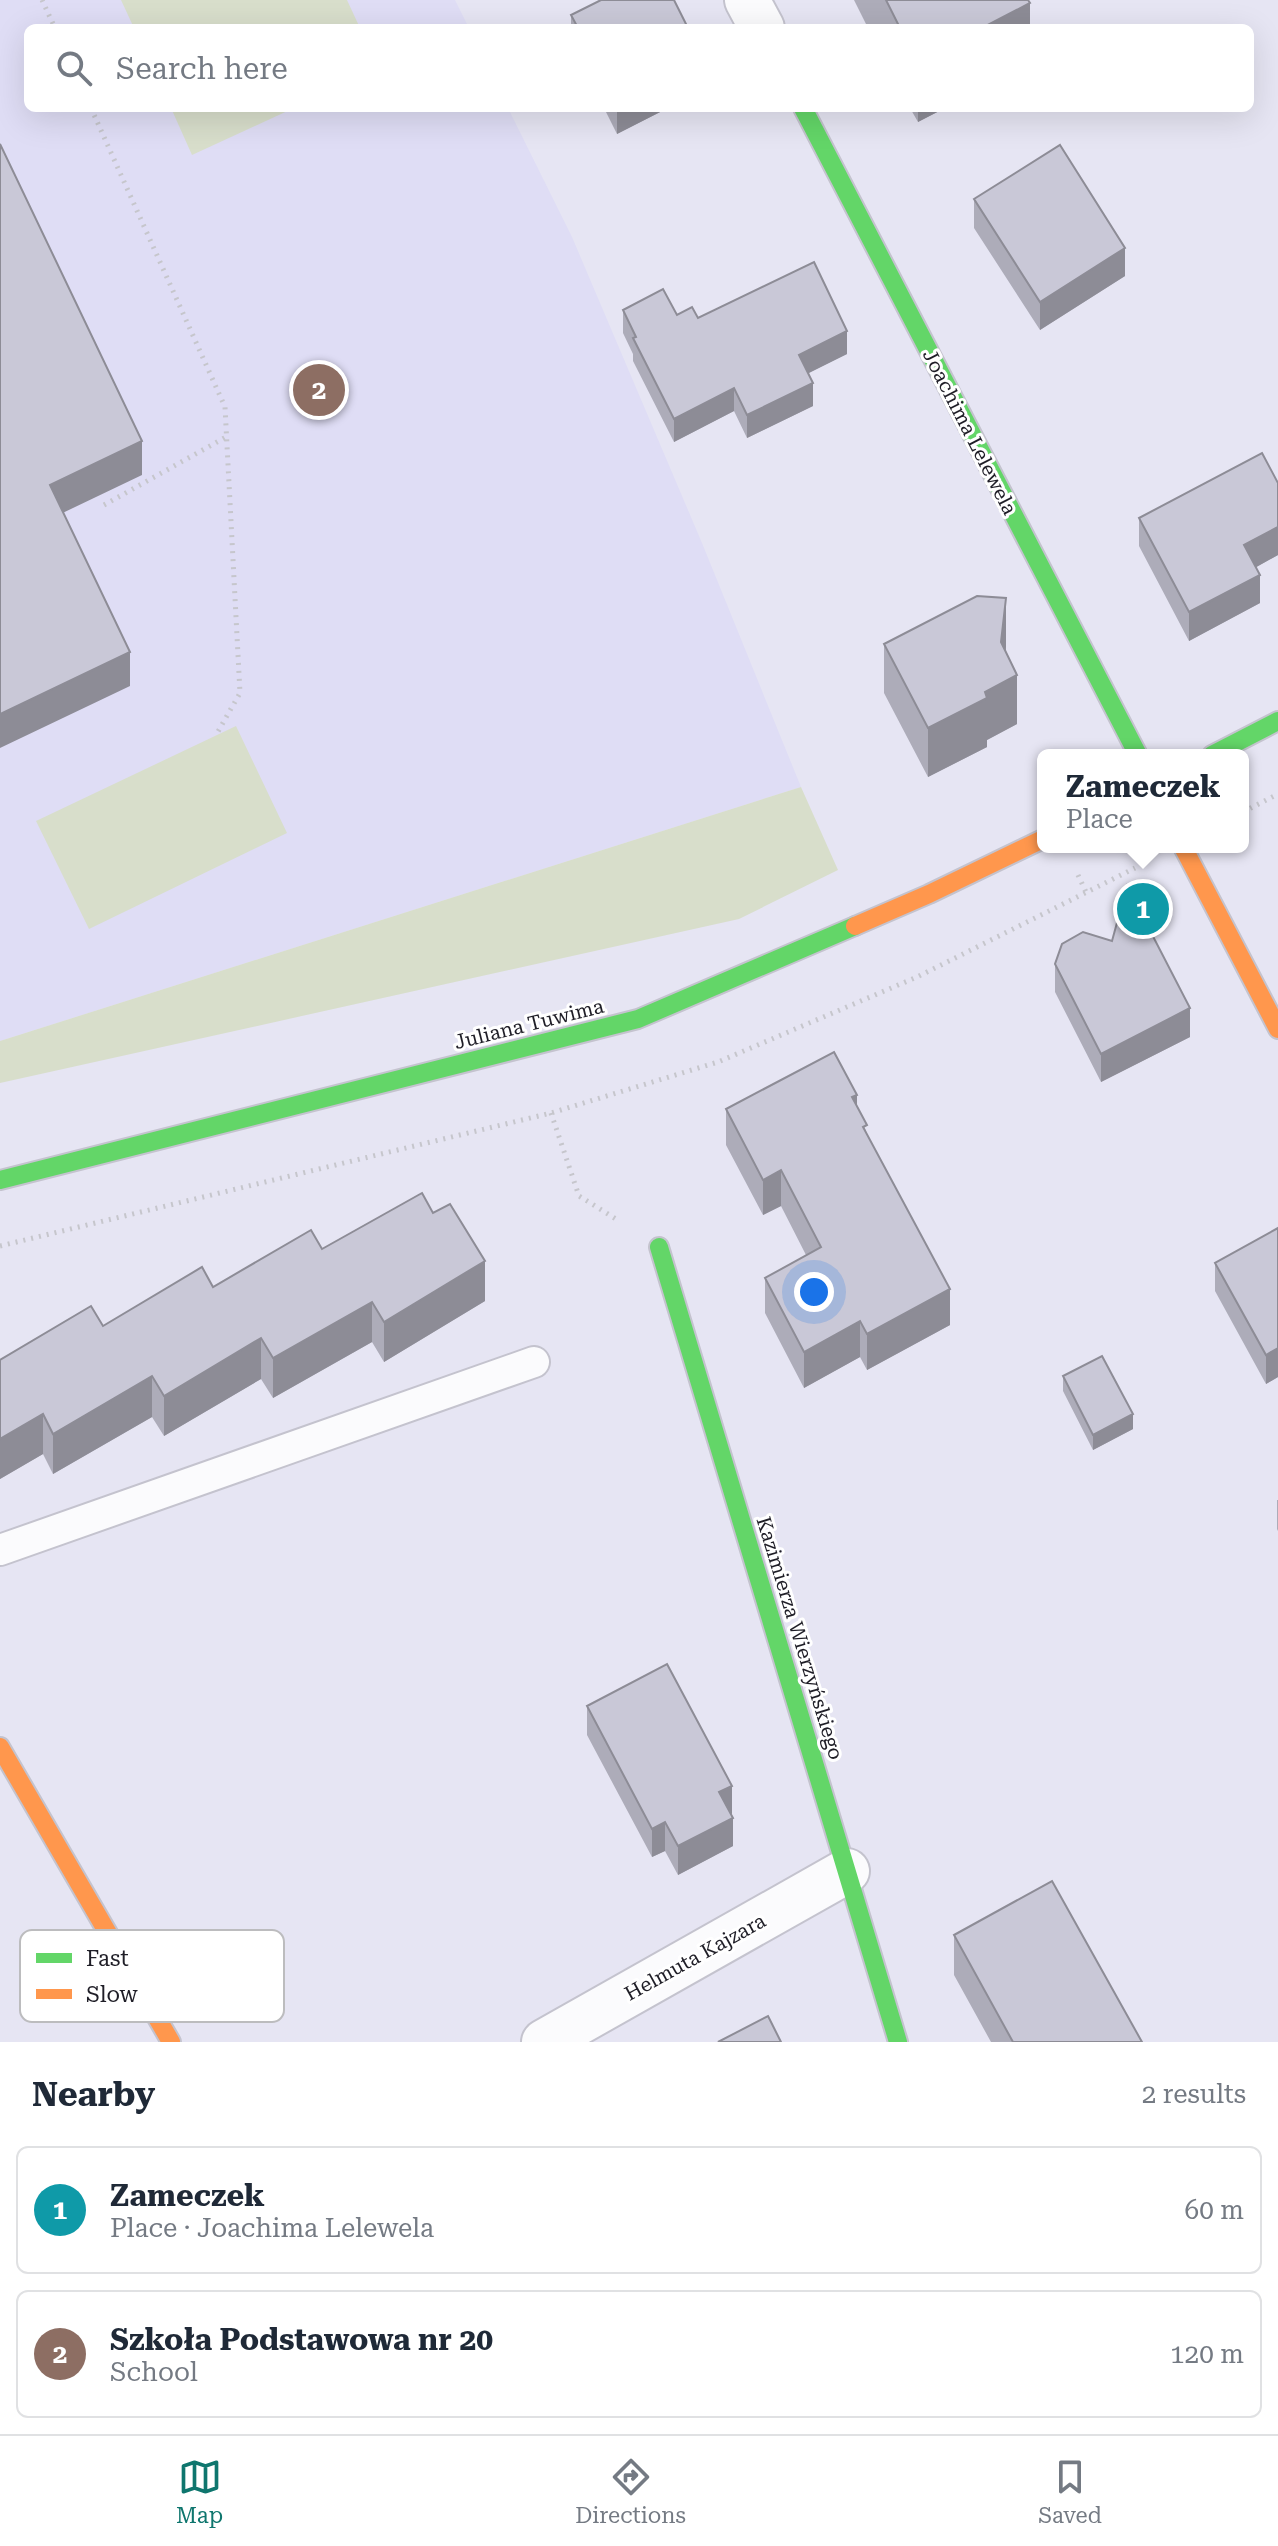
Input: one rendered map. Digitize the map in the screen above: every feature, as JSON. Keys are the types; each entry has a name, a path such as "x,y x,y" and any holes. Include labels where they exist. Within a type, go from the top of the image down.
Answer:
{"street":[{"path":"747,0 760,24"},
{"name":"Joachima Lelewela","path":"805,112 1135,749"},
{"path":"1224,749 1278,721"},
{"name":"Juliana Tuwima","path":"0,1180 638,1019 929,894 1037,842"},
{"path":"1186,853 1278,1029"},
{"name":"Kazimierza Wierzyńskiego","path":"659,1247 898,2042"},
{"path":"0,1747 106,1930"},
{"name":"Helmuta Kajzara","path":"544,2042 847,1871"},
{"path":"159,2022 171,2042"}],"lane":[{"path":"0,1550 534,1362"}],"path":[{"path":"42,0 53,24"},
{"path":"93,112 225,407 240,693 216,735"},
{"path":"104,505 226,437"},
{"path":"1249,809 1278,794"},
{"path":"551,1113 579,1196 659,1247"}],"shaded area":[{"path":"0,0 455,0 467,24 24,24 24,112 510,112 572,237 801,787 0,1041"}],"green space":[{"path":"121,0 347,0 358,24 132,24"},
{"path":"173,112 285,112 192,155"},
{"path":"236,726 287,833 89,929 36,821"},
{"path":"801,787 838,870 739,919 0,1083 0,1041"}],"building":[{"path":"601,0 674,0 686,24 576,24 571,15"},
{"path":"886,0 1028,0 1030,3 990,24 898,24"},
{"path":"0,144 142,441 50,485 130,652 0,714"},
{"path":"1060,145 1125,248 1040,302 974,199"},
{"path":"814,262 847,331 799,355 813,383 747,415 734,388 674,419 633,338 636,337 623,310 663,289 677,315 692,307 698,318"},
{"path":"1262,453 1278,483 1278,527 1244,545 1260,575 1189,612 1139,518"},
{"path":"977,596 1006,598 1001,642 1017,675 985,692 987,698 928,728 884,644"},
{"path":"1127,886 1190,1008 1101,1054 1055,964 1062,944 1083,932 1112,941"},
{"path":"834,1052 857,1095 852,1097 867,1125 863,1127 950,1289 867,1334 860,1321 804,1352 765,1278 821,1247 781,1170 763,1180 726,1109"},
{"path":"422,1193 433,1213 450,1204 485,1261 384,1322 372,1302 273,1358 261,1338 164,1396 152,1376 53,1434 43,1414 0,1439 0,1360 91,1306 103,1326 202,1267 213,1287 311,1230 322,1249"},
{"path":"1278,1228 1278,1348 1266,1355 1215,1263"},
{"path":"1102,1356 1133,1414 1093,1435 1063,1376"},
{"path":"667,1664 732,1786 719,1792 733,1818 678,1846 665,1822 652,1829 587,1706"},
{"path":"1052,1881 1142,2042 1013,2042 954,1935"},
{"path":"768,2016 781,2042 718,2042"}],"traffic: fast":[{"path":"805,112 1135,749"},
{"path":"1224,749 1278,721"},
{"path":"0,1180 638,1019 855,926"},
{"path":"659,1247 898,2042"}],"traffic: slow":[{"path":"855,926 1037,842"},
{"path":"1186,853 1278,1029"},
{"path":"0,1747 106,1930"},
{"path":"159,2022 171,2042"}],"place":[{"name":"Szkoła Podstawowa nr 20","path":"319,390"},
{"name":"Zameczek","path":"1143,909"}]}
